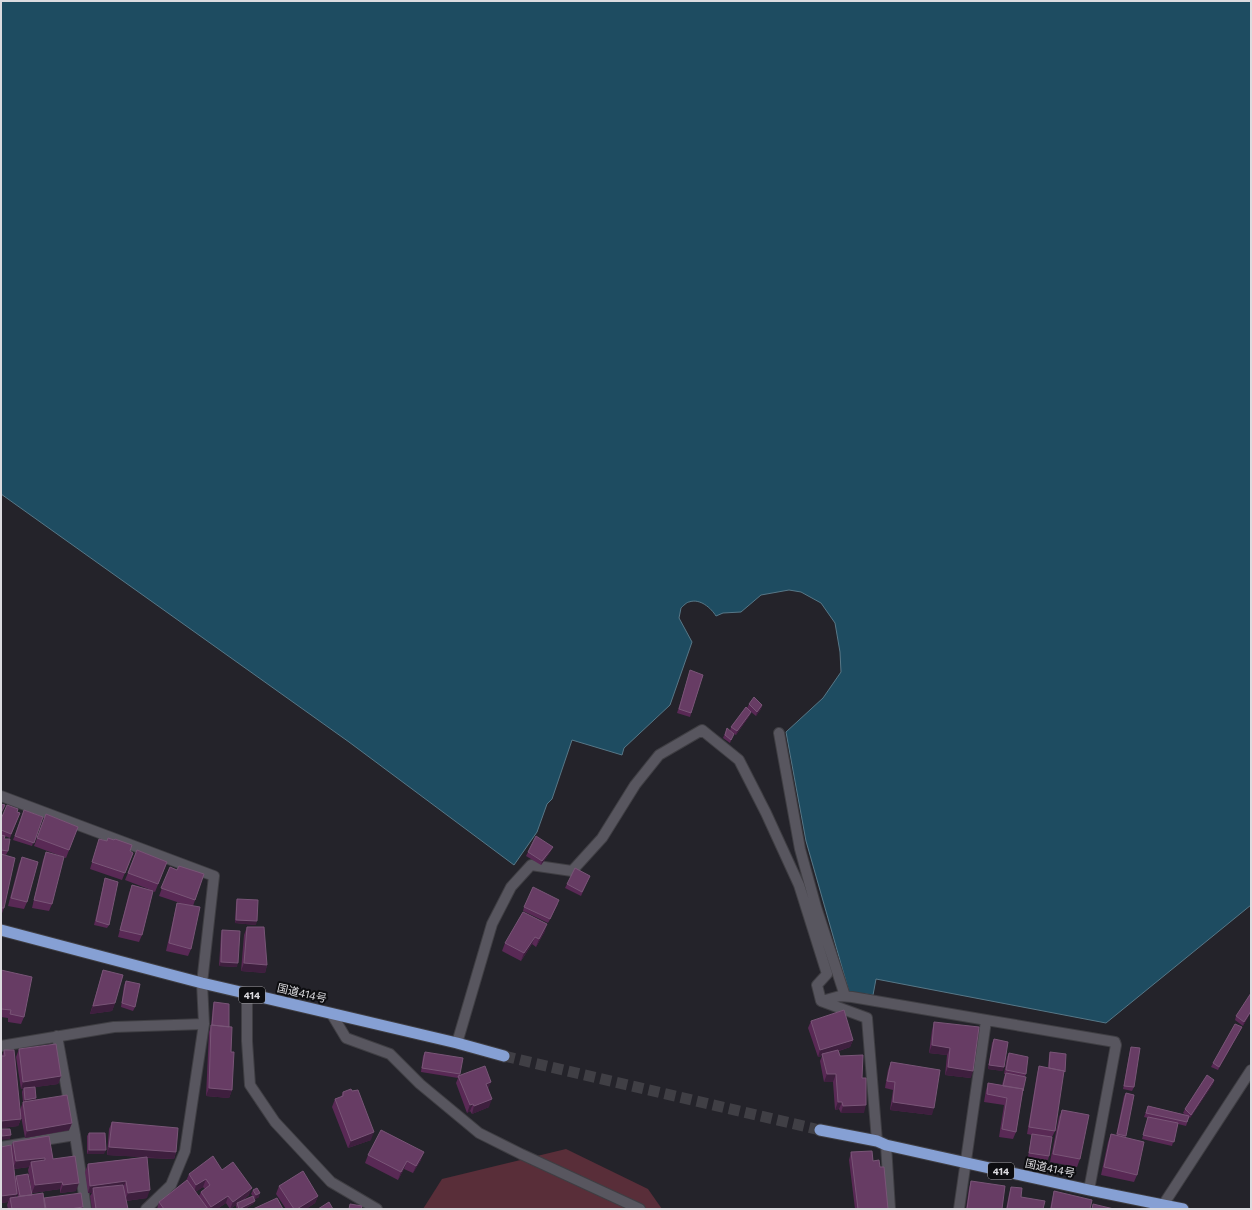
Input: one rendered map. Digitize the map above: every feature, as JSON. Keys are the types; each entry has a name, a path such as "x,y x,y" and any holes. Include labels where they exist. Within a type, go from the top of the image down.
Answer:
{"highway":[{"name":"国道414号","path":"1,930 202,983 457,1043 504,1056"},
{"name":"国道414号","path":"820,1130 1160,1207 1183,1209"}],"street":[{"path":"457,1043 492,924 512,887 531,866 572,871 602,838 635,786 659,755 702,730 739,760 766,812 799,885 827,974 817,985 822,1001"},
{"path":"779,733 800,849 816,907 845,996"},
{"path":"1,796 214,876 202,983 204,1024 185,1151 171,1185 149,1208"},
{"path":"247,994 247,1040 250,1085 275,1122 331,1182 377,1209"},
{"path":"822,1001 845,996 1115,1042 1116,1045 1089,1190"},
{"path":"822,1001 867,1018 890,1209"},
{"path":"331,1013 346,1038 390,1054 420,1084 479,1133 640,1209"},
{"path":"959,1209 986,1021"},
{"path":"1,1046 114,1027 204,1024"},
{"path":"57,1036 75,1135 86,1209"},
{"path":"1160,1207 1251,1070"},
{"path":"1,1147 75,1135"}],"shaded area":[{"path":"566,1149 648,1189 662,1209 423,1209 442,1179"}],"water":[{"path":"1,1 1251,1 1251,905 1106,1023 876,979 873,995 849,992 806,841 786,732 823,698 841,672 840,652 835,623 821,603 801,592 789,590 761,595 741,612 723,613 716,616 705,604 693,601 685,604 681,608 679,618 692,642 670,705 624,748 622,755 572,740 552,799 547,804 537,832 514,865 349,742 1,494"}],"building":[{"path":"690,670 703,675 691,713 679,709"},
{"path":"754,697 762,705 757,712 749,704"},
{"path":"746,707 751,712 737,731 731,727"},
{"path":"727,728 734,734 731,740 725,735"},
{"path":"1,804 5,805 1,813"},
{"path":"7,805 18,809 17,812 20,813 11,834 1,830 1,819"},
{"path":"24,810 43,817 34,843 15,836"},
{"path":"46,814 78,827 69,850 37,838"},
{"path":"1,835 5,836 4,839 10,839 8,851 1,850"},
{"path":"536,836 553,847 542,861 528,852"},
{"path":"108,838 132,845 130,851 133,853 125,873 92,862 99,839 107,841"},
{"path":"137,850 167,862 158,884 128,873"},
{"path":"46,852 64,857 52,904 34,900"},
{"path":"1,854 15,858 4,908 1,908"},
{"path":"22,857 38,862 27,902 11,898"},
{"path":"179,866 204,874 195,900 161,888 170,867 177,870"},
{"path":"575,868 590,876 582,892 567,884"},
{"path":"105,878 118,882 109,925 96,921"},
{"path":"132,885 153,891 142,935 120,930"},
{"path":"533,887 559,900 550,919 524,907"},
{"path":"237,899 258,900 257,921 236,920"},
{"path":"177,903 200,907 191,949 169,943"},
{"path":"523,912 547,924 539,939 535,937 524,953 505,943"},
{"path":"247,927 264,927 267,965 244,963"},
{"path":"222,930 240,931 238,963 221,962"},
{"path":"1,970 32,977 24,1017 10,1014 11,1010 1,1009"},
{"path":"103,970 123,975 115,1003 93,1006"},
{"path":"126,981 140,984 135,1007 122,1003"},
{"path":"1251,993 1251,1011 1244,1022 1236,1016"},
{"path":"214,1002 229,1004 229,1027 212,1025"},
{"path":"844,1010 853,1040 820,1050 811,1021"},
{"path":"934,1022 979,1027 973,1071 948,1067 950,1048 932,1045"},
{"path":"1235,1024 1242,1027 1219,1067 1213,1063"},
{"path":"211,1025 232,1027 231,1052 234,1052 232,1090 209,1088"},
{"path":"994,1039 1008,1042 1004,1067 989,1065"},
{"path":"56,1044 61,1076 23,1082 19,1049"},
{"path":"1131,1047 1140,1048 1134,1087 1124,1086"},
{"path":"4,1050 14,1050 21,1119 1,1121 1,1056 5,1056"},
{"path":"838,1050 840,1056 863,1055 862,1078 866,1078 866,1105 843,1106 842,1102 838,1102 836,1074 827,1074 822,1054"},
{"path":"425,1052 463,1058 460,1074 422,1068"},
{"path":"1050,1052 1066,1054 1065,1072 1049,1068"},
{"path":"1009,1053 1028,1057 1026,1074 1006,1070"},
{"path":"891,1062 940,1070 934,1108 893,1102 895,1082 887,1081"},
{"path":"485,1066 491,1082 486,1084 492,1099 474,1106 473,1104 470,1105 458,1076"},
{"path":"1039,1066 1064,1071 1055,1131 1029,1127"},
{"path":"1006,1073 1026,1077 1023,1091 1023,1089 1003,1086"},
{"path":"1207,1075 1214,1080 1191,1115 1185,1109"},
{"path":"988,1083 1023,1089 1016,1132 1002,1129 1007,1098 987,1094"},
{"path":"35,1087 36,1098 25,1100 24,1088"},
{"path":"351,1089 352,1091 358,1090 374,1132 351,1141 335,1099 343,1096 343,1092"},
{"path":"1126,1093 1134,1095 1126,1136 1117,1134"},
{"path":"67,1095 72,1123 27,1131 23,1102"},
{"path":"1148,1106 1189,1116 1187,1122 1146,1113"},
{"path":"1062,1110 1089,1115 1080,1159 1053,1154"},
{"path":"1148,1117 1178,1123 1174,1142 1143,1135"},
{"path":"112,1122 178,1128 176,1152 109,1147"},
{"path":"1,1129 10,1129 11,1135 2,1136"},
{"path":"381,1130 424,1152 416,1166 407,1161 401,1172 368,1155"},
{"path":"89,1133 105,1133 106,1150 89,1150"},
{"path":"1032,1134 1052,1137 1049,1156 1029,1153"},
{"path":"1111,1134 1144,1142 1137,1175 1104,1167"},
{"path":"49,1136 53,1159 75,1156 79,1183 63,1185 62,1182 35,1185 31,1162 45,1160 45,1158 16,1161 13,1142"},
{"path":"11,1145 17,1194 1,1196 1,1147"},
{"path":"872,1151 873,1161 879,1160 880,1167 884,1167 888,1209 858,1209 851,1152"},
{"path":"213,1156 222,1170 233,1162 252,1188 233,1202 228,1196 211,1207 201,1192 210,1185 206,1179 196,1185 189,1174"},
{"path":"147,1157 150,1190 128,1193 126,1181 90,1186 88,1164"},
{"path":"303,1171 318,1196 297,1209 294,1209 279,1186"},
{"path":"28,1174 32,1195 20,1196 16,1176"},
{"path":"187,1180 208,1209 164,1209 159,1202"},
{"path":"971,1181 1005,1186 1002,1209 967,1209"},
{"path":"123,1185 128,1209 96,1209 93,1188"},
{"path":"1011,1187 1022,1188 1021,1197 1045,1201 1043,1209 1007,1209"},
{"path":"257,1188 260,1193 256,1195 253,1190"},
{"path":"1054,1191 1092,1200 1090,1209 1051,1209"},
{"path":"43,1193 45,1209 12,1209 10,1198"},
{"path":"81,1193 83,1207 70,1209 46,1209 44,1198"},
{"path":"253,1196 255,1201 239,1209 237,1203"},
{"path":"277,1198 283,1209 253,1209"},
{"path":"329,1202 333,1209 318,1209"},
{"path":"350,1204 362,1206 361,1209 349,1209"},
{"path":"1093,1204 1114,1209 1092,1209"}],"tunnel":[{"path":"504,1056 820,1130"}]}
